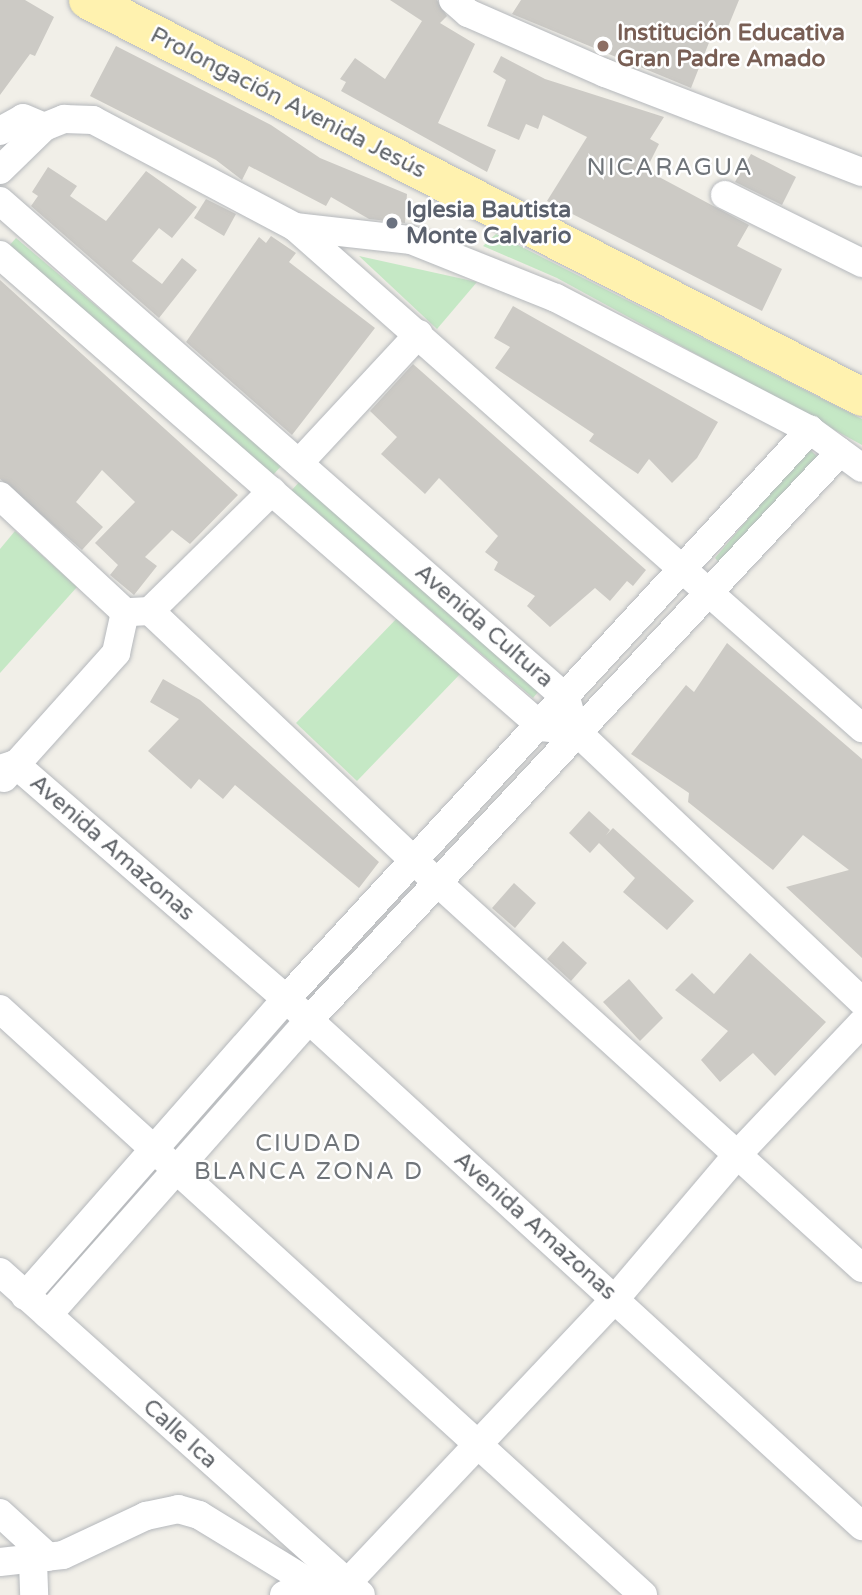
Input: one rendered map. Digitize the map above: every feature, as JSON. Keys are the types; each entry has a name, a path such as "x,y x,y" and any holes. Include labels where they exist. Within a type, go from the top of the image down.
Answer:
{"main road":[{"name":"Prolongación Avenida Jesús","path":"88,0 859,387"}],"street":[{"path":"453,0 468,13 605,72 862,172"},
{"path":"0,131 23,118 44,127"},
{"path":"0,170 44,127 64,118 93,120 295,227 684,565 862,728"},
{"path":"725,195 862,263"},
{"name":"Avenida Cultura","path":"0,201 566,698 576,731 542,727 0,255"},
{"path":"25,1296 309,1021 711,589 851,460 810,430 483,266 411,240 295,227"},
{"path":"299,463 419,334"},
{"path":"48,1315 286,999 542,727 684,565 810,430"},
{"path":"5,772 116,653 138,611 272,491"},
{"path":"5,509 138,611 862,1268"},
{"path":"576,731 862,1000"},
{"name":"Avenida Amazonas","path":"5,772 286,999 615,1299 690,1375 862,1526"},
{"path":"0,1009 165,1162 479,1442 643,1595"},
{"path":"0,1562 41,1559 178,1509 310,1583 349,1592 479,1442 615,1299 737,1155 862,1023"},
{"name":"Calle Ica","path":"0,1272 349,1592"},
{"path":"0,1513 41,1559"},
{"path":"34,1595 41,1559"},
{"path":"284,1595 310,1583"}],"green space":[{"path":"496,234 862,419 862,445 557,278 483,246"},
{"path":"16,238 283,464 273,475 8,247"},
{"path":"359,256 477,282 437,329"},
{"path":"808,448 819,458 726,570 715,558"},
{"path":"301,480 538,692 533,698 291,491"},
{"path":"15,531 77,587 0,673 0,549"},
{"path":"400,615 464,670 357,781 296,723"}],"building":[{"path":"0,0 25,0 54,17 35,56 30,54 0,95"},
{"path":"390,0 437,0 447,16 440,23 475,44 438,123 496,150 487,172 341,91 346,82 340,79 355,58 385,79 422,21"},
{"path":"521,0 739,0 723,39 712,35 691,88 512,14"},
{"path":"116,46 271,125 320,158 407,194 405,223 369,219 331,197 326,206 249,166 242,180 216,160 90,96"},
{"path":"501,56 545,79 664,117 650,139 659,144 646,170 749,225 737,246 782,269 762,311 547,201 587,137 543,115 538,129 526,124 519,140 487,126 506,80 493,72"},
{"path":"751,154 796,177 782,205 735,182"},
{"path":"48,167 77,186 70,196 106,221 146,171 197,207 172,238 159,228 132,261 162,284 182,258 197,270 159,318 31,206 38,196 32,192"},
{"path":"206,199 236,214 224,236 194,218"},
{"path":"271,236 296,253 289,262 375,328 292,435 186,342 259,237 266,243"},
{"path":"0,280 238,495 190,544 172,530 145,557 157,566 134,595 110,575 118,565 95,543 135,502 102,470 76,502 103,527 82,550 0,479"},
{"path":"513,306 718,422 697,458 672,483 649,459 638,474 589,441 594,434 495,368 510,347 494,338"},
{"path":"413,364 646,570 633,586 627,581 610,601 595,588 550,627 527,606 535,596 494,570 498,562 485,552 498,536 439,478 425,494 381,454 397,437 370,411"},
{"path":"727,643 862,759 862,958 786,887 849,870 803,835 773,870 688,802 689,793 631,754 686,685 694,692"},
{"path":"163,679 200,700 379,862 359,888 235,785 223,799 199,779 191,789 148,751 179,719 150,702"},
{"path":"589,811 610,830 606,835 613,828 694,901 667,930 623,892 635,878 599,843 590,853 569,833"},
{"path":"514,883 536,903 515,928 492,908"},
{"path":"563,941 587,963 571,981 547,959"},
{"path":"750,953 826,1022 775,1076 753,1053 720,1082 701,1060 728,1031 675,990 692,973 714,994"},
{"path":"629,979 663,1018 640,1041 603,1002"}],"place":[{"name":"Institución Educativa Gran Padre Amado","path":"603,46"},
{"name":"Iglesia Bautista Monte Calvario","path":"392,223"}],"district":[{"name":"NICARAGUA","path":"670,168"},
{"name":"CIUDAD BLANCA ZONA D","path":"309,1158"}]}
